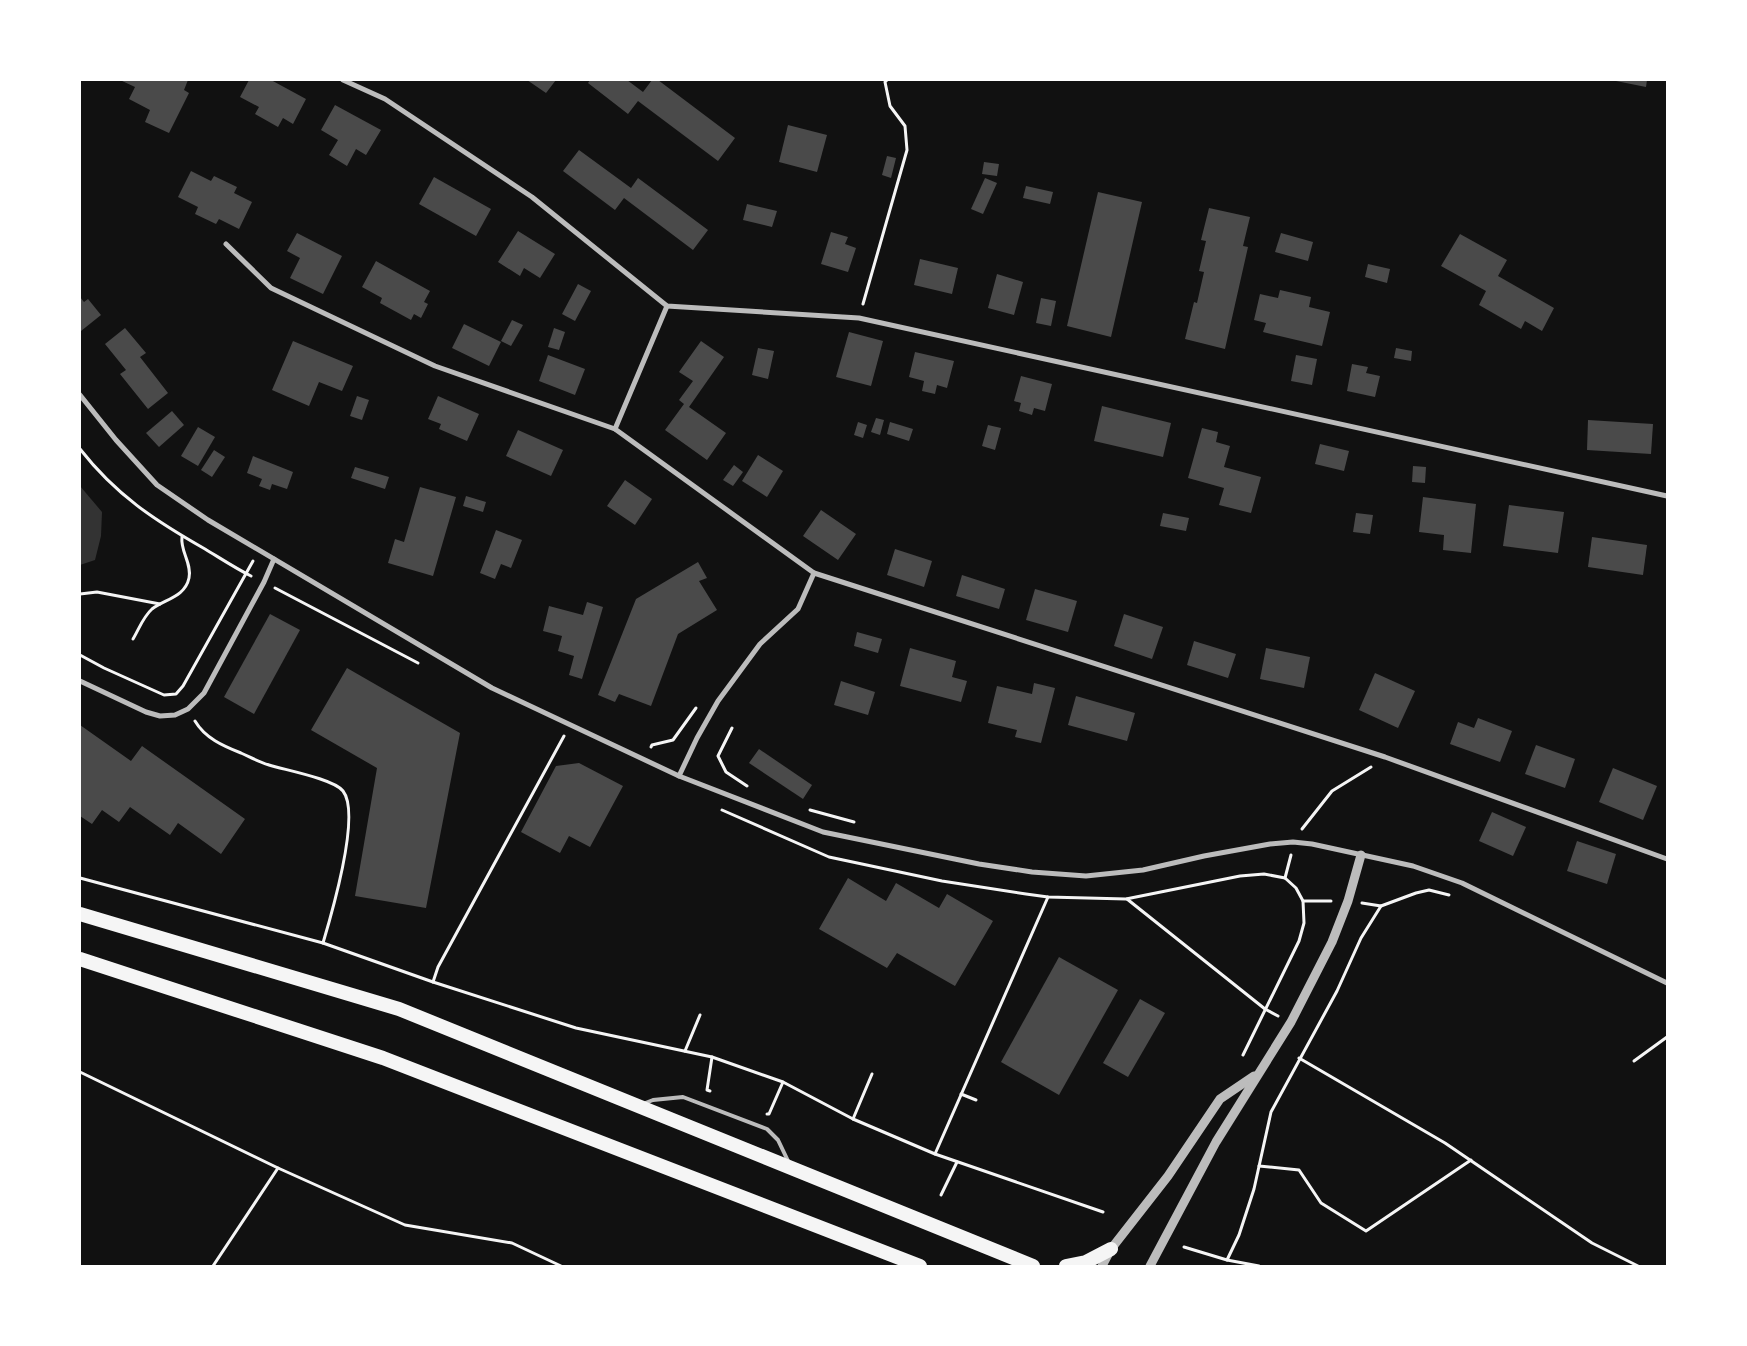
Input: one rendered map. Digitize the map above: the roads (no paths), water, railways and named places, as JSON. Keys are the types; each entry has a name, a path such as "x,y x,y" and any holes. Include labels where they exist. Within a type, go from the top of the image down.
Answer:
{"highway":[{"path":"80,914 399,1009 1033,1266"},
{"path":"80,959 383,1058 920,1266"},
{"path":"1066,1266 1086,1262 1111,1249"}],"street":[{"path":"343,80 385,99 532,197 667,306 859,318 1667,496"},
{"path":"226,244 271,288 314,309 435,366 615,429 814,573 1385,758 1667,859"},
{"path":"615,429 667,306"},
{"path":"80,395 116,440 157,485 208,520 492,688 679,776 823,832 979,864 1032,872 1086,876 1143,870 1245,848 1293,842 1321,846 1412,866 1462,883 1667,983"},
{"path":"80,681 146,712 160,716 174,715 188,709 204,693 264,582 274,559"},
{"path":"679,776 718,701 760,644 798,609 814,573"},
{"path":"1150,1266 1216,1142 1291,1022 1332,942 1348,901 1361,855"},
{"path":"1102,1266 1111,1249 1168,1176 1220,1099 1258,1073"}],"lane":[{"path":"638,1106 653,1100 683,1097 767,1129 778,1140 790,1168"}]}
